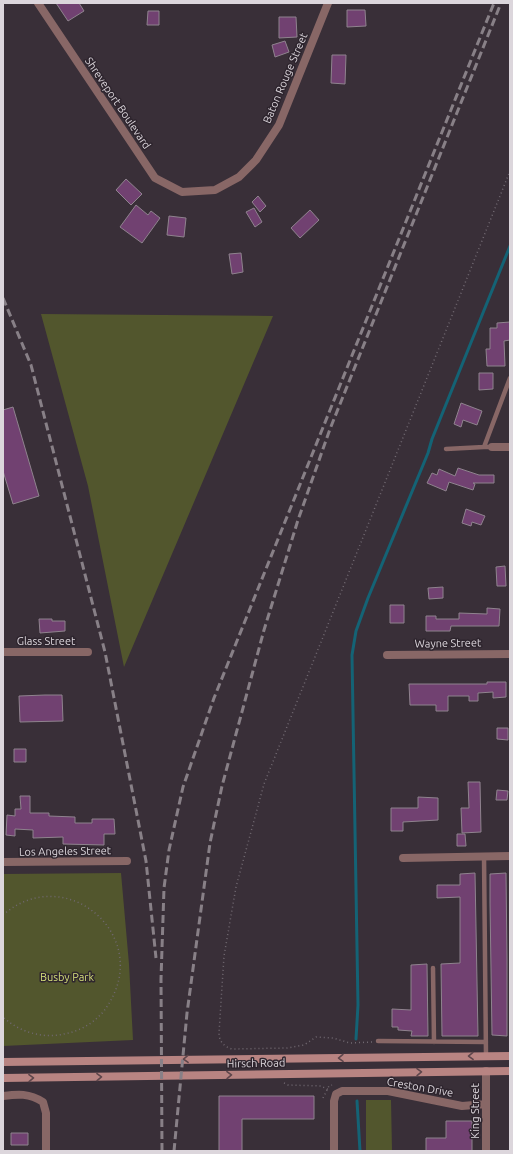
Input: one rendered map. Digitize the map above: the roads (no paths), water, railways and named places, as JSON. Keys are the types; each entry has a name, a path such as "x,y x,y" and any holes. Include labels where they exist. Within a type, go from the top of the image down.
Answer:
{"main road":[{"name":"Hirsch Road","path":"3,1062 510,1056"},
{"name":"Hirsch Road","path":"3,1078 510,1071"}],"street":[{"name":"Shreveport Boulevard","path":"38,3 155,178 182,192 197,191"},
{"name":"Baton Rouge Street","path":"197,191 215,190 239,177 256,160 279,125 328,3"},
{"path":"488,447 510,447"},
{"name":"Glass Street","path":"3,652 88,652"},
{"name":"Wayne Street","path":"387,655 510,654"},
{"path":"403,858 510,856"},
{"name":"Los Angeles Street","path":"3,862 127,861"},
{"name":"King Street","path":"486,1071 486,1151"},
{"name":"Creston Drive","path":"334,1151 334,1101 336,1094 342,1091 388,1091 462,1106 486,1104"},
{"path":"3,1096 19,1094 33,1095 43,1102 46,1113 46,1151"}],"lane":[{"path":"446,449 488,447 510,378"},
{"path":"484,856 486,1056"},
{"path":"433,968 434,1042"},
{"path":"378,1041 486,1042"}],"waterway":[{"path":"356,1039 358,1005 352,655 356,631 510,246"},
{"path":"357,1101 360,1151"}],"railway":[{"path":"162,1151 161,979 164,888 169,850 183,787 214,698 494,3"},
{"path":"174,1151 187,1013 210,843 222,786 264,630 298,520 330,429 501,3"},
{"path":"3,298 31,365 105,652 146,861 156,958"}],"park label":[{"name":"Busby Park","path":"67,977"}]}
